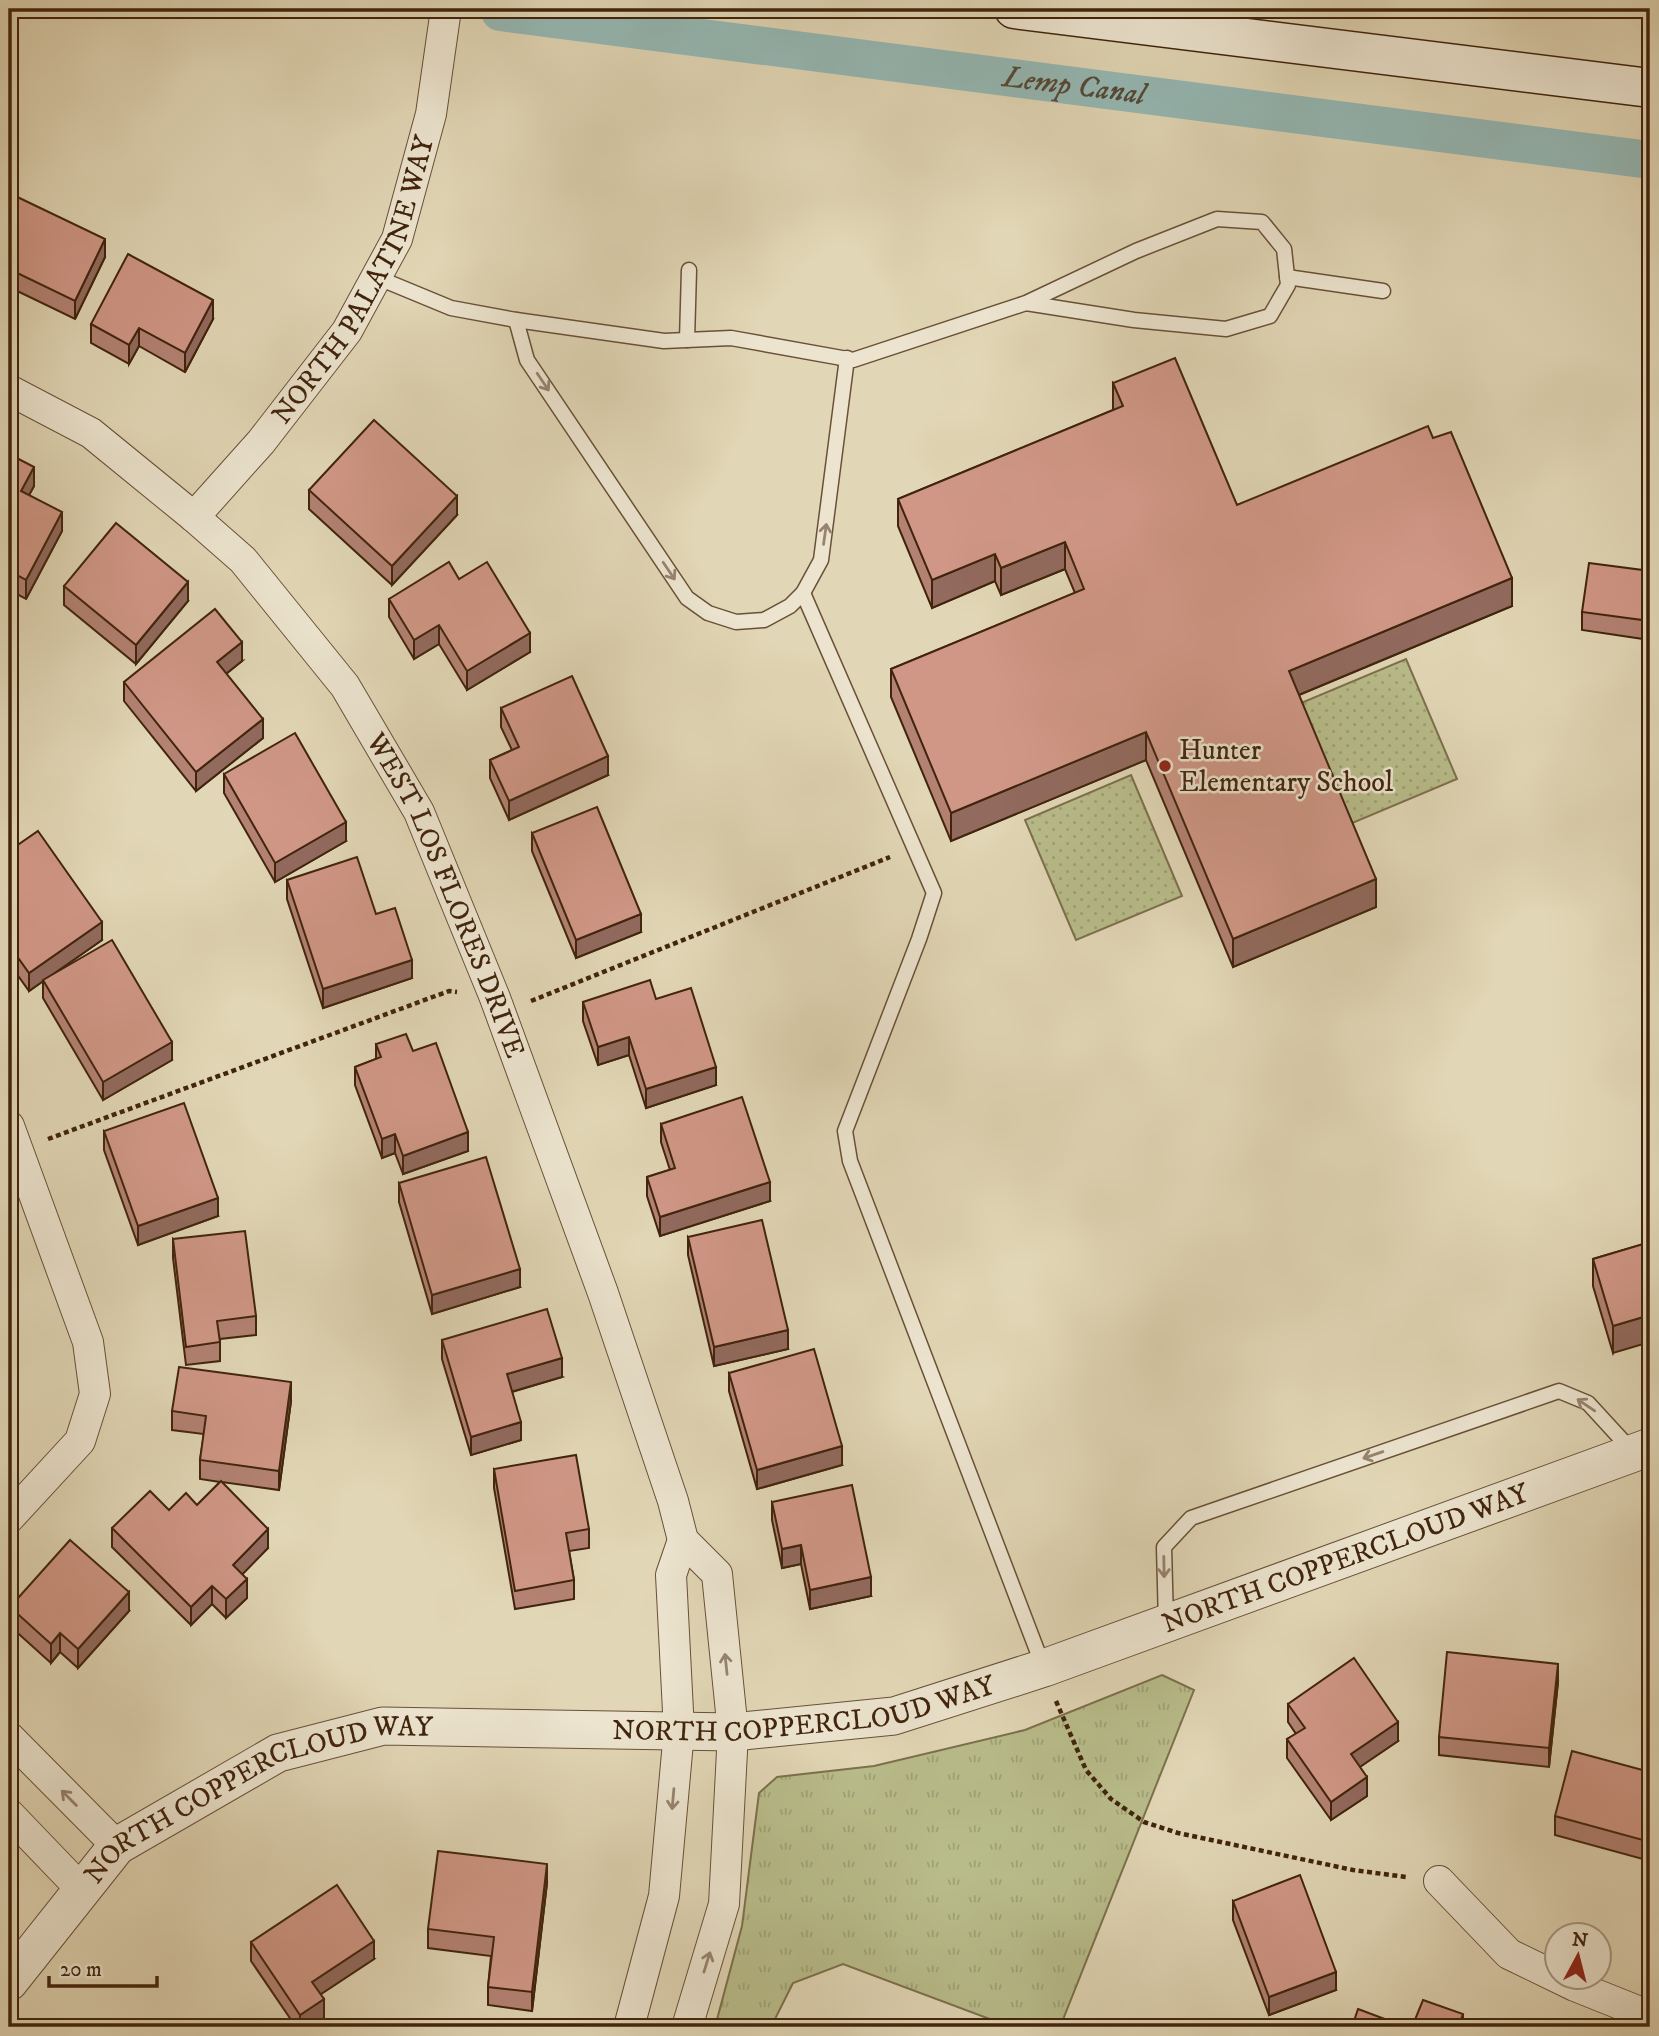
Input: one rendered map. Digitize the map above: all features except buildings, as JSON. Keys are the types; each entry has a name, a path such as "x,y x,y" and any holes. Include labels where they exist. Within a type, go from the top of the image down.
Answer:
{"main road":[{"path":"1014,9 1650,88"}],"street":[{"name":"NORTH PALATINE WAY","path":"194,517 261,442 348,331 397,239 431,114 446,9"},
{"name":"WEST LOS FLORES DRIVE","path":"9,390 91,433 194,517 243,561 345,686 419,813 495,998 598,1280 673,1501 683,1540"},
{"path":"9,1126 88,1342 95,1394 79,1441 9,1518"},
{"name":"NORTH COPPERCLOUD WAY","path":"9,1982 117,1846 278,1753 383,1726 733,1732 894,1716 1049,1682 1166,1624 1642,1450"},
{"path":"629,2027 664,1896 679,1731 671,1575 683,1540 717,1574 733,1732 724,1904 687,2027"},
{"path":"9,1737 117,1846"},
{"path":"9,1814 82,1889"},
{"path":"1439,1881 1509,1954 1575,1986 1650,2016"}],"lane":[{"path":"376,277 451,308 516,320 664,341 731,338 853,360 1026,303 1136,251 1217,219 1262,222 1284,249 1288,285 1270,316 1226,329 1134,320 1026,303"},
{"path":"687,340 690,270"},
{"path":"1287,276 1383,291"},
{"path":"516,320 527,360 688,598 708,613 736,622 764,620 790,606 803,593 821,560 847,358"},
{"path":"803,593 933,893 919,939 845,1131 850,1161 1049,1682"},
{"path":"1166,1624 1164,1546 1191,1518 1559,1391 1588,1404 1642,1450"}],"path":[{"path":"1049,1682 1086,1770 1111,1799 1144,1822 1178,1833 1353,1870 1439,1881"}],"green space":[{"path":"1406,659 1457,779 1350,824 1301,703"},
{"path":"1131,775 1182,896 1076,940 1025,820"},
{"path":"1162,1675 1194,1690 1060,2027 1011,2027 843,1964 793,1983 771,2027 715,2027 742,1926 759,1793 777,1777 874,1766 1025,1730"}],"waterway":[{"name":"Lemp Canal","path":"500,12 1650,160"}],"place":[{"name":"Hunter Elementary School","path":"1165,766"}]}
